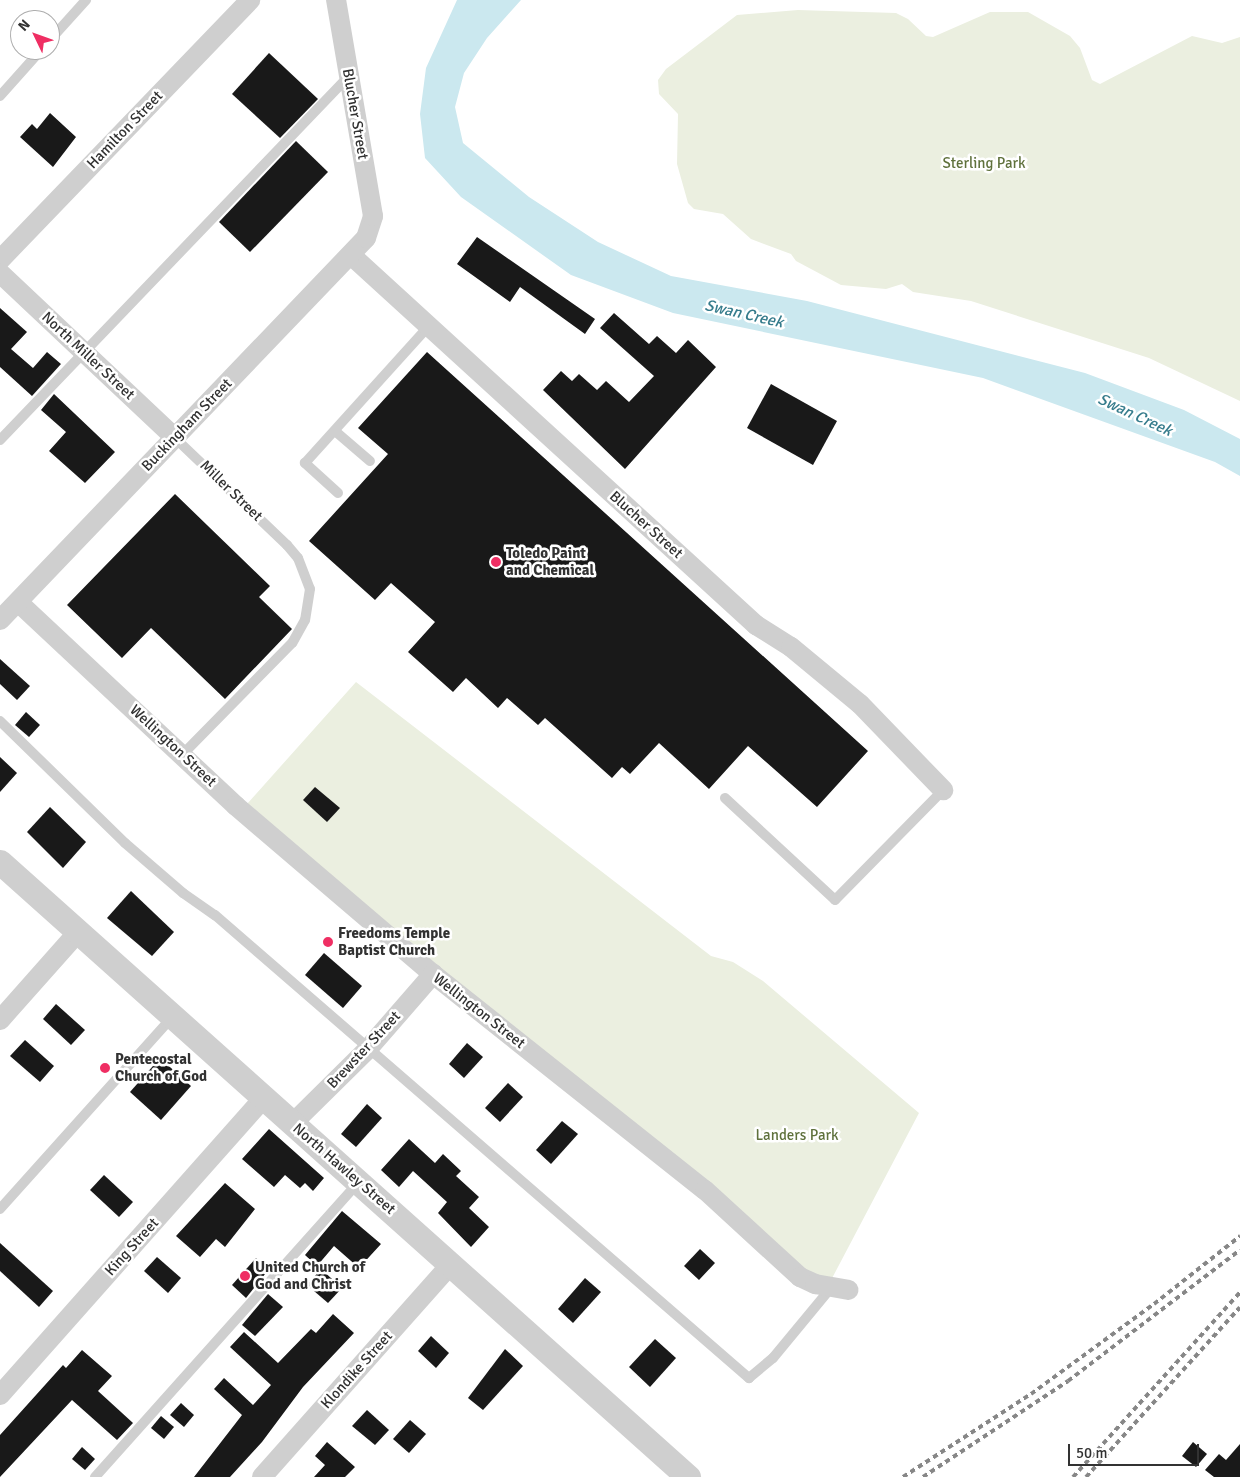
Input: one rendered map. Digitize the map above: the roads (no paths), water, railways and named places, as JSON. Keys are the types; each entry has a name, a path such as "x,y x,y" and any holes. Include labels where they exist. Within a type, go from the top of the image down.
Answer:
{"street":[{"name":"Hamilton Street","path":"0,260 250,0"},
{"name":"Blucher Street","path":"336,0 373,216 372,228"},
{"name":"Buckingham Street","path":"0,620 351,255 372,228"},
{"name":"Blucher Street","path":"351,255 756,625 791,647 860,704 943,790"},
{"name":"North Miller Street","path":"0,273 175,438"},
{"name":"Wellington Street","path":"18,602 182,755 433,974 704,1190 800,1277 839,1290"},
{"name":"North Hawley Street","path":"0,862 452,1263 688,1477"},
{"path":"0,1020 78,932"},
{"name":"Brewster Street","path":"293,1123 367,1050 433,974"},
{"name":"King Street","path":"0,1395 264,1098"},
{"name":"Klondike Street","path":"262,1477 452,1263"}],"lane":[{"path":"60,29 86,0"},
{"path":"0,96 32,60"},
{"path":"0,440 348,77"},
{"path":"338,493 305,463 429,326"},
{"path":"335,431 370,461"},
{"name":"Miller Street","path":"175,438 298,558 310,589 310,603 300,630 255,684 182,755"},
{"path":"0,721 125,843 183,893 215,915 367,1050 749,1378 774,1358 839,1290"},
{"path":"725,798 836,900 943,790"},
{"path":"0,1209 173,1016"},
{"path":"95,1477 360,1181"}],"water":[{"name":"Swan Creek","path":"457,0 521,0 487,38 464,73 455,107 463,143 529,197 598,242 671,276 807,301 1085,373 1184,410 1240,439 1240,476 1215,462 983,378 673,313 571,275 461,197 425,158 420,114 426,68"}],"railway":[{"path":"903,1477 1031,1394 1154,1304 1240,1236"},
{"path":"923,1477 1068,1381 1240,1250"},
{"path":"1073,1477 1240,1292"},
{"path":"1086,1477 1240,1307"}],"place":[{"name":"Toledo Paint and Chemical","path":"496,562"},
{"name":"Freedoms Temple Baptist Church","path":"328,942"},
{"name":"Pentecostal Church of God","path":"105,1068"},
{"name":"United Church of God and Christ","path":"245,1276"}],"park label":[{"name":"Sterling Park","path":"984,164"},
{"name":"Landers Park","path":"797,1136"}]}
